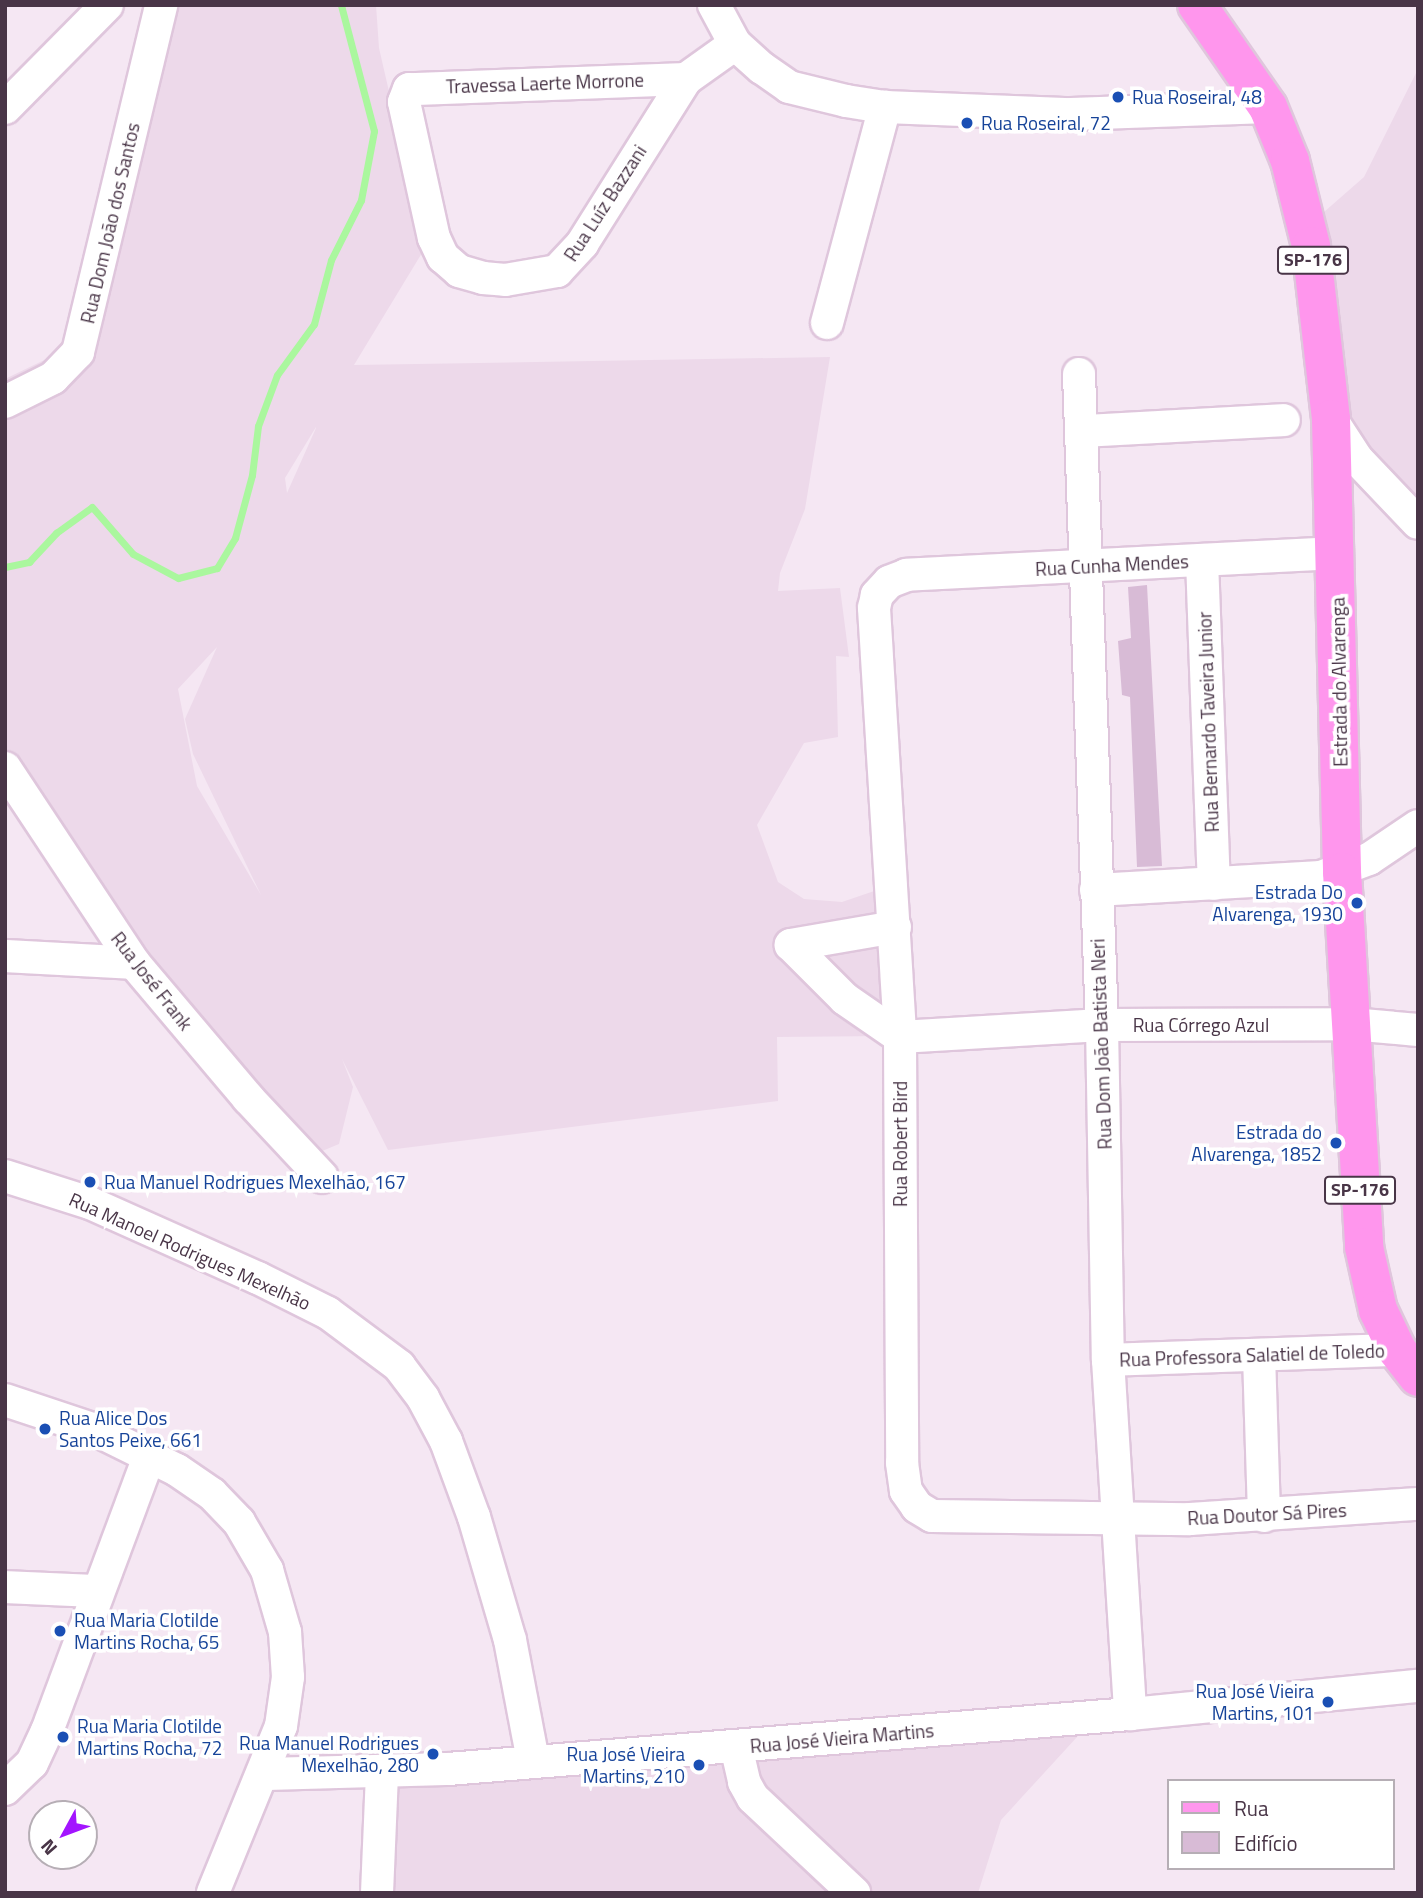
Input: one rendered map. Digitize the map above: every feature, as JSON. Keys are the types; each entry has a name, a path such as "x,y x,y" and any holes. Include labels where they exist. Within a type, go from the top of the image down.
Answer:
{"main road":[{"name":"Estrada do Alvarenga","path":"1197,5 1268,107 1302,205 1324,331 1332,419 1337,553 1342,872 1364,1247 1378,1310 1407,1364"}],"street":[{"path":"8,95 107,5"},
{"name":"Rua Dom João dos Santos","path":"5,402 53,378 78,352 161,5"},
{"path":"714,5 735,44 789,87 885,107 1141,115 1268,107"},
{"name":"Rua Luíz Bazzani","path":"405,92 419,175 443,257 458,271 505,280 544,276 570,261 686,79 735,44"},
{"name":"Travessa Laerte Morrone","path":"405,92 414,87 686,79"},
{"path":"827,323 885,107"},
{"name":"Rua Dom João Batista Neri","path":"1079,374 1084,431 1102,1025 1108,1360 1130,1714"},
{"path":"1332,419 1357,459 1418,523"},
{"path":"1084,431 1284,420"},
{"path":"1333,477 1353,475 1383,489"},
{"name":"Rua Cunha Mendes","path":"889,582 907,575 1337,553"},
{"name":"Rua Bernardo Taveira Junior","path":"1202,560 1214,884"},
{"name":"Rua Robert Bird","path":"889,582 877,595 874,608 900,1037 902,1463 906,1491 917,1507 932,1516 1116,1515"},
{"name":"Rua José Frank","path":"5,768 134,963 217,1063 322,1177"},
{"path":"1096,890 1214,884 1342,872 1418,826"},
{"path":"895,927 791,945 845,999 900,1037"},
{"path":"5,956 134,963"},
{"name":"Rua Córrego Azul","path":"900,1037 1102,1025 1351,1024 1418,1030"},
{"name":"Rua Manoel Rodrigues Mexelhão","path":"5,1176 90,1203 258,1278 338,1320 399,1366 423,1398 446,1441 474,1517 510,1640 533,1761"},
{"path":"1259,1355 1264,1516"},
{"name":"Rua Professora Salatiel de Toledo","path":"1108,1360 1259,1355 1407,1364"},
{"path":"5,1400 150,1454 212,1494 239,1522 267,1570 285,1632 288,1678 281,1726 265,1774 213,1893"},
{"path":"5,1789 32,1762 47,1731 96,1591 150,1454"},
{"name":"Rua Doutor Sá Pires","path":"1116,1515 1264,1516 1418,1504"},
{"path":"5,1587 96,1591"},
{"name":"Rua José Vieira Martins","path":"265,1774 382,1773 736,1746 1130,1714 1418,1686"},
{"path":"736,1746 744,1782 753,1797 854,1893"},
{"path":"377,1893 382,1773"}],"shaded area":[{"path":"144,5 376,5 379,48 425,248 354,365 830,357 805,509 780,573 778,591 840,588 849,657 836,656 838,737 804,743 757,825 778,882 804,899 842,902 883,888 886,1036 777,1037 778,1101 388,1150 342,1059 353,1087 339,1144 315,1154 253,1094 5,754 5,379 65,350","holes":["316,428 287,493 285,478","217,647 185,719 193,754 261,895 197,786 178,689"]},
{"path":"1418,69 1418,514 1342,429 1292,240 1364,177"},
{"path":"1110,1701 1001,1820 978,1893 364,1893 364,1760"}],"building":[{"path":"1147,585 1162,866 1137,867 1130,697 1122,695 1118,641 1131,638 1128,587"}],"waterway":[{"path":"5,567 29,562 56,533 92,507 133,554 178,578 217,568 235,538 252,475 258,426 277,375 314,324 331,260 361,200 374,131 341,5"}],"place":[{"name":"Rua Roseiral, 48","path":"1118,97"},
{"name":"Rua Roseiral, 72","path":"967,123"},
{"name":"Estrada Do Alvarenga, 1930","path":"1357,903"},
{"name":"Estrada do Alvarenga, 1852","path":"1336,1143"},
{"name":"Rua Manuel Rodrigues Mexelhão, 167","path":"90,1182"},
{"name":"Rua Alice Dos Santos Peixe, 661","path":"45,1429"},
{"name":"Rua Maria Clotilde Martins Rocha, 65","path":"60,1631"},
{"name":"Rua José Vieira Martins, 101","path":"1328,1702"},
{"name":"Rua Maria Clotilde Martins Rocha, 72","path":"63,1737"},
{"name":"Rua Manuel Rodrigues Mexelhão, 280","path":"433,1754"},
{"name":"Rua José Vieira Martins, 210","path":"699,1765"}]}
